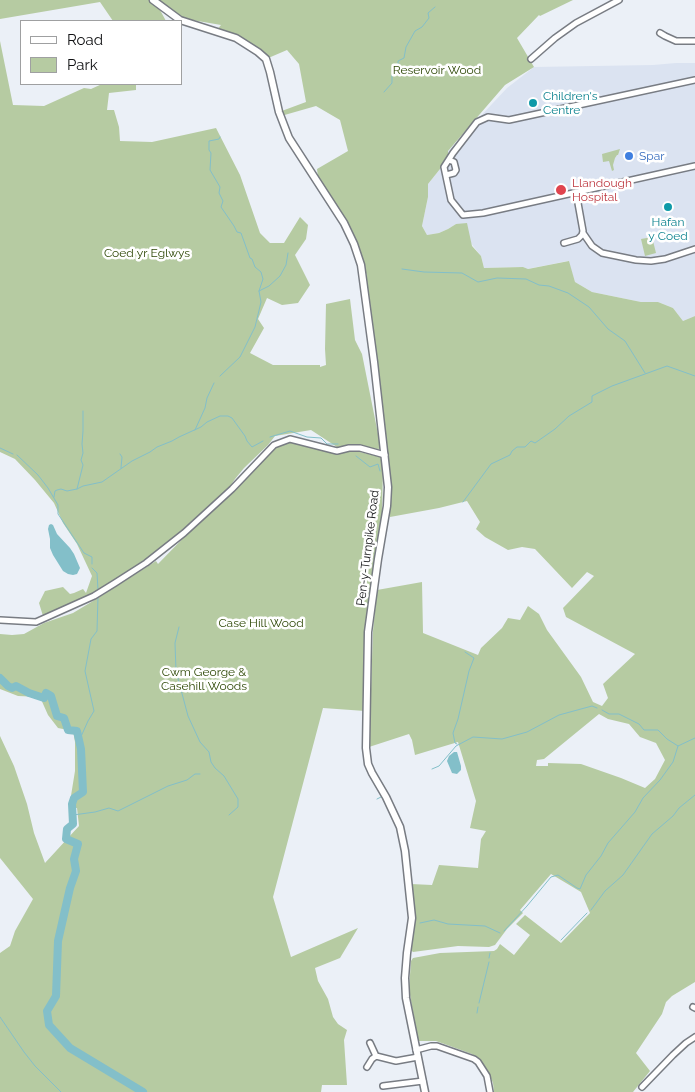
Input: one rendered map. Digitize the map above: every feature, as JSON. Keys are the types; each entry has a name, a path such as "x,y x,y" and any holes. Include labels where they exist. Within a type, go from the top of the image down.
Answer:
{"street":[{"name":"Pen-y-Turnpike Road","path":"153,0 180,20"},
{"path":"531,59 576,23 619,0"},
{"name":"Pen-y-Turnpike Road","path":"182,21 236,38 266,59 279,112 289,138 344,222 361,265 388,487 387,506 368,632 366,748 368,764 400,827 405,851 412,918 406,962 406,998 425,1092"},
{"path":"660,33 676,41 695,41"},
{"path":"695,80 509,120 488,117 477,122 444,166 451,200 464,215 483,213 695,166"},
{"path":"446,175 454,173 456,170 454,162 449,160"},
{"path":"564,243 578,239 584,229 576,192"},
{"path":"583,233 590,244 602,253 636,260 651,261 665,259 695,249"},
{"path":"0,620 36,622 103,591 146,563 184,533 232,488 274,444 290,439 337,451 360,448 385,455"},
{"path":"642,1086 674,1054 695,1037"},
{"path":"370,1043 376,1056"},
{"path":"376,1056 396,1061 429,1047 437,1046 478,1062 486,1076 490,1092"},
{"path":"368,1067 376,1056"},
{"path":"383,1086 423,1081"}],"shaded area":[{"name":"Llandough Hospital","path":"695,63 695,316 683,321 673,308 658,302 641,302 592,292 575,282 568,261 527,269 523,267 484,268 481,256 456,224 439,233 427,235 422,226 428,197 428,184 448,159 448,151 507,88 534,67"}],"green space":[{"path":"0,0 151,0 165,20 112,20 100,2 0,19"},
{"name":"Reservoir Wood","path":"159,0 573,0 539,15 517,38 534,67 505,85 448,151 448,159 428,184 428,197 422,226 427,235 439,233 456,224 467,223 472,246 481,256 484,268 523,267 528,269 569,261 575,282 592,292 641,302 658,302 673,308 683,321 695,316 695,982 672,996 666,1002 662,1014 636,1053 650,1071 633,1092 494,1092 493,1083 488,1071 482,1062 472,1054 436,1041 418,1041 409,989 411,961 413,958 440,953 494,951 500,944 514,955 530,935 516,924 525,915 561,943 590,913 581,892 551,874 520,910 523,913 507,929 495,945 489,947 458,946 413,952 410,949 415,921 411,884 432,885 439,865 478,868 481,839 486,831 470,828 476,801 458,742 415,755 409,734 369,747 373,631 377,590 422,582 423,633 478,655 481,648 502,628 508,618 520,620 528,606 539,614 547,630 581,677 593,702 602,706 608,698 603,684 635,654 566,617 563,608 594,576 587,572 572,588 535,549 522,547 508,550 485,537 476,529 480,522 467,501 390,517 389,482 367,276 356,242 318,177 317,169 348,151 340,120 316,106 281,116 279,112 306,102 299,64 287,50 266,59 257,51 215,32 221,25 192,20 177,15","holes":["599,714 608,719 629,724 640,737 656,743 665,760 655,779 645,788 581,764 548,763 548,766 536,766 537,760 544,759"]},
{"name":"Coed yr Eglwys","path":"0,41 13,105 44,106 84,88 91,89 100,85 136,85 136,90 109,93 107,110 114,110 119,127 120,141 152,142 216,128 240,175 260,233 270,243 284,243 300,217 308,225 306,239 295,255 310,285 298,303 282,305 267,298 258,319 264,328 250,353 273,365 320,365 320,367 326,365 326,304 350,299 355,340 362,354 381,449 337,447 311,430 275,436 244,468 225,494 142,562 90,597 71,607 43,616 39,603 45,591 63,587 70,594 83,589 86,593 92,576 54,503 15,459 0,452"},
{"path":"620,149 615,158 614,170 612,171 609,161 603,162 602,154"},
{"path":"652,237 656,253 645,256 641,239"},
{"name":"Case Hill Wood","path":"290,440 337,452 348,449 380,457 383,465 382,516 374,566 365,711 323,708 273,897 291,957 358,928 340,958 315,968 318,981 328,999 333,1017 338,1024 347,1030 344,1040 347,1085 322,1085 321,1092 0,1092 0,953 10,946 15,931 33,899 0,858 0,736 14,766 45,863 79,826 77,808 69,808 75,771 73,731 58,728 48,715 40,697 18,696 0,689 0,634 24,634 44,623 73,613 156,561 158,564 273,446"}],"water":[{"path":"51,524 74,554 80,568 77,574 68,574 63,571 53,555 50,548 48,529"},
{"path":"454,752 457,752 461,766 461,770 457,774 452,773 447,761"}],"waterway":[{"path":"384,92 392,83 392,75 398,68 398,61 404,58 406,47 415,31 422,27 429,18 428,13 435,7"},
{"path":"220,137 219,139 209,141 209,150 211,153 210,170 220,187 219,193 223,201 221,207 237,232 241,233 250,258 255,267 261,272 263,279 259,291 261,302 255,327 240,357 220,376"},
{"path":"259,291 269,286 280,276 286,265 288,253"},
{"path":"402,269 424,272 462,273 478,282 497,278 526,279 539,285 549,286 568,293 589,307 608,329 625,341 645,373"},
{"path":"463,502 491,464 510,455 517,447 525,447 531,441 535,443 569,416 592,402 592,396 612,386 667,366 695,376"},
{"path":"195,430 214,383"},
{"path":"77,489 83,465 81,460 83,453 83,411"},
{"path":"54,497 57,490 67,491 102,482 132,461 157,447 220,416 232,418 252,447 263,441"},
{"path":"270,437 290,431 307,437 321,438 327,444 338,444"},
{"path":"0,448 13,454"},
{"path":"120,454 122,457 121,468"},
{"path":"17,455 38,475 48,488 58,505 58,514 84,553 92,557 92,564"},
{"path":"356,456 370,467 378,464 380,471"},
{"path":"92,568 97,573 98,590"},
{"path":"79,741 94,711 85,671 91,639 97,631 98,597"},
{"path":"179,627 175,643 176,671 188,716 200,742 209,752 211,762 224,776 238,799 238,807 229,815"},
{"path":"457,744 455,743 453,733 474,658 465,652"},
{"path":"0,678 12,688 16,686 44,698 46,693 51,696 57,716 64,718 68,730 77,731 81,749 83,792 74,798 72,804 73,824 67,829 66,839 78,844 74,859 76,871 70,888 58,941 56,996 47,1011 49,1025 70,1048 143,1092"},
{"path":"432,769 439,766 456,746 473,737 502,739 527,732 559,715 592,706 597,708"},
{"path":"602,710 609,714 619,714 639,724 644,730 658,730 678,746 695,738"},
{"path":"504,931 551,877 558,875 580,889 586,875 601,856 608,843 635,812 643,798 660,780 673,762 678,746"},
{"path":"73,815 109,808 118,811 168,786 187,780 195,774 200,774"},
{"path":"591,910 605,891 623,875 652,834 695,795"},
{"path":"377,799 381,797"},
{"path":"561,940 587,913"},
{"path":"420,923 434,920 448,924 485,926 500,933"},
{"path":"489,958 490,953"},
{"path":"479,1003 489,962"},
{"path":"477,1013 478,1007"},
{"path":"0,1017 35,1066 61,1092"}],"place":[{"name":"Children's Centre","path":"533,103"},
{"name":"Spar","path":"629,156"},
{"name":"Llandough Hospital","path":"561,190"},
{"name":"Hafan y Coed","path":"668,207"}],"park label":[{"name":"Cwm George & Casehill Woods","path":"204,679"}]}
